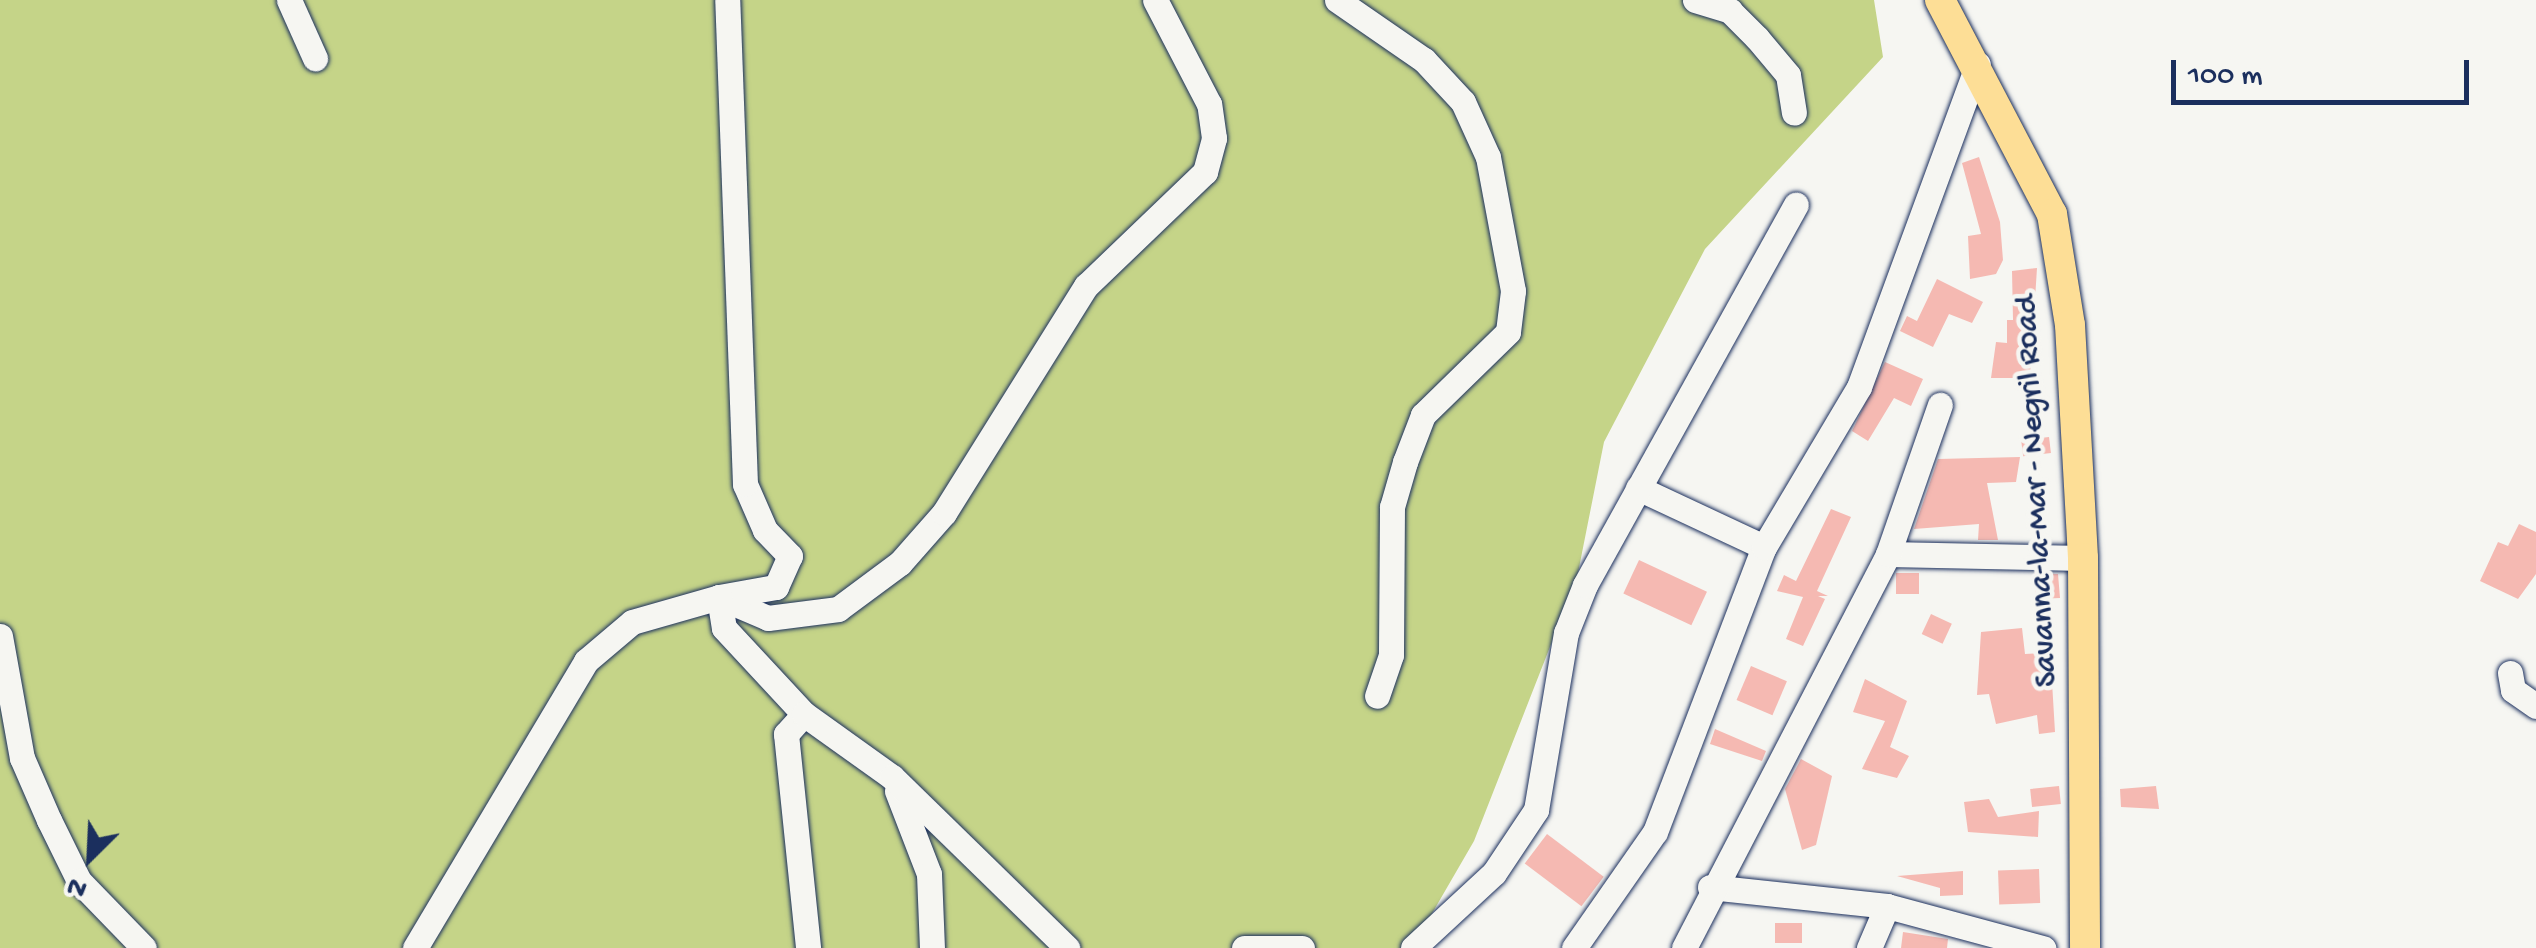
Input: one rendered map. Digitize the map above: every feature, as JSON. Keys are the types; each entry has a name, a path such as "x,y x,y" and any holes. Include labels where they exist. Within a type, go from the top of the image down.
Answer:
{"main road":[{"name":"Savanna-la-Mar - Negril Road","path":"1940,0 1978,64 2052,214 2070,326 2083,558 2081,945"}],"street":[{"path":"290,0 315,58"},
{"path":"415,948 586,661 632,622 776,587 790,556 765,530 745,484 727,0"},
{"path":"719,598 768,618 838,609 900,563 944,513 1086,286 1205,172 1214,138 1209,104 1155,0"},
{"path":"1337,0 1424,60 1464,102 1488,156 1513,291 1508,332 1423,415 1405,462 1392,507 1391,656 1377,696"},
{"path":"1696,0 1730,11 1758,38 1788,75 1794,113"},
{"path":"1574,948 1655,832 1764,547 1859,387 1978,64"},
{"path":"1413,948 1494,872 1536,810 1566,632 1638,488 1796,204"},
{"path":"1684,948 1710,887 1888,554 1940,405"},
{"path":"1638,488 1764,547"},
{"path":"1888,554 2083,558"},
{"path":"719,598 724,628 804,714 892,777 1067,948"},
{"path":"0,648 22,758 49,820 79,882 144,948"},
{"path":"2510,672 2513,690 2536,706"},
{"path":"804,714 786,734 808,948"},
{"path":"892,777 929,874 932,948"},
{"path":"1710,887 1887,906 2043,948"},
{"path":"1870,948 1887,906"},
{"path":"1244,948 1302,948"}],"green space":[{"path":"0,0 1874,0 1883,57 1705,249 1604,442 1577,578 1474,841 1412,948 0,948"}],"building":[{"path":"1979,157 2000,222 2003,260 1996,274 1970,279 1968,236 1981,234 1962,163"},
{"path":"2037,268 2030,378 1991,378 1996,342 2007,343 2007,320 2013,320 2012,271"},
{"path":"1937,279 1983,302 1972,323 1949,314 1933,347 1900,331 1907,316 1917,321"},
{"path":"1885,362 1923,379 1911,406 1894,398 1868,441 1852,431"},
{"path":"2049,437 2051,453 2023,456 2021,440"},
{"path":"2020,457 2016,482 1987,483 1998,540 1978,540 1979,524 1914,529 1938,459"},
{"path":"1831,509 1851,517 1817,591 1828,596 1818,596 1825,599 1803,646 1786,639 1803,597 1777,591 1784,575 1796,581"},
{"path":"2519,524 2536,532 2536,574 2518,599 2480,581 2498,542 2508,546"},
{"path":"1639,560 1707,592 1691,625 1623,594"},
{"path":"1896,573 1919,573 1919,594 1896,594"},
{"path":"2034,573 2058,574 2060,598 2036,599"},
{"path":"1931,614 1952,624 1943,644 1922,634"},
{"path":"2022,628 2025,654 2045,653 2051,665 2055,732 2039,734 2037,715 1996,724 1989,694 1977,695 1981,632"},
{"path":"1751,666 1787,681 1772,715 1737,700"},
{"path":"1865,679 1907,701 1890,747 1909,756 1897,778 1862,769 1885,721 1853,712"},
{"path":"1715,729 1766,751 1762,761 1710,744"},
{"path":"1801,759 1832,776 1816,845 1802,850 1785,789"},
{"path":"2059,786 2061,804 2032,807 2030,789"},
{"path":"2156,786 2159,809 2121,807 2120,789"},
{"path":"1989,799 1998,817 2039,811 2038,837 1968,832 1964,802"},
{"path":"1547,834 1604,877 1581,906 1525,864"},
{"path":"2039,869 2040,903 1999,904 1998,870"},
{"path":"1963,871 1963,895 1940,896 1940,888 1897,876"},
{"path":"1775,923 1802,923 1802,943 1775,943"},
{"path":"1903,932 1948,939 1947,948 1901,948"}]}
